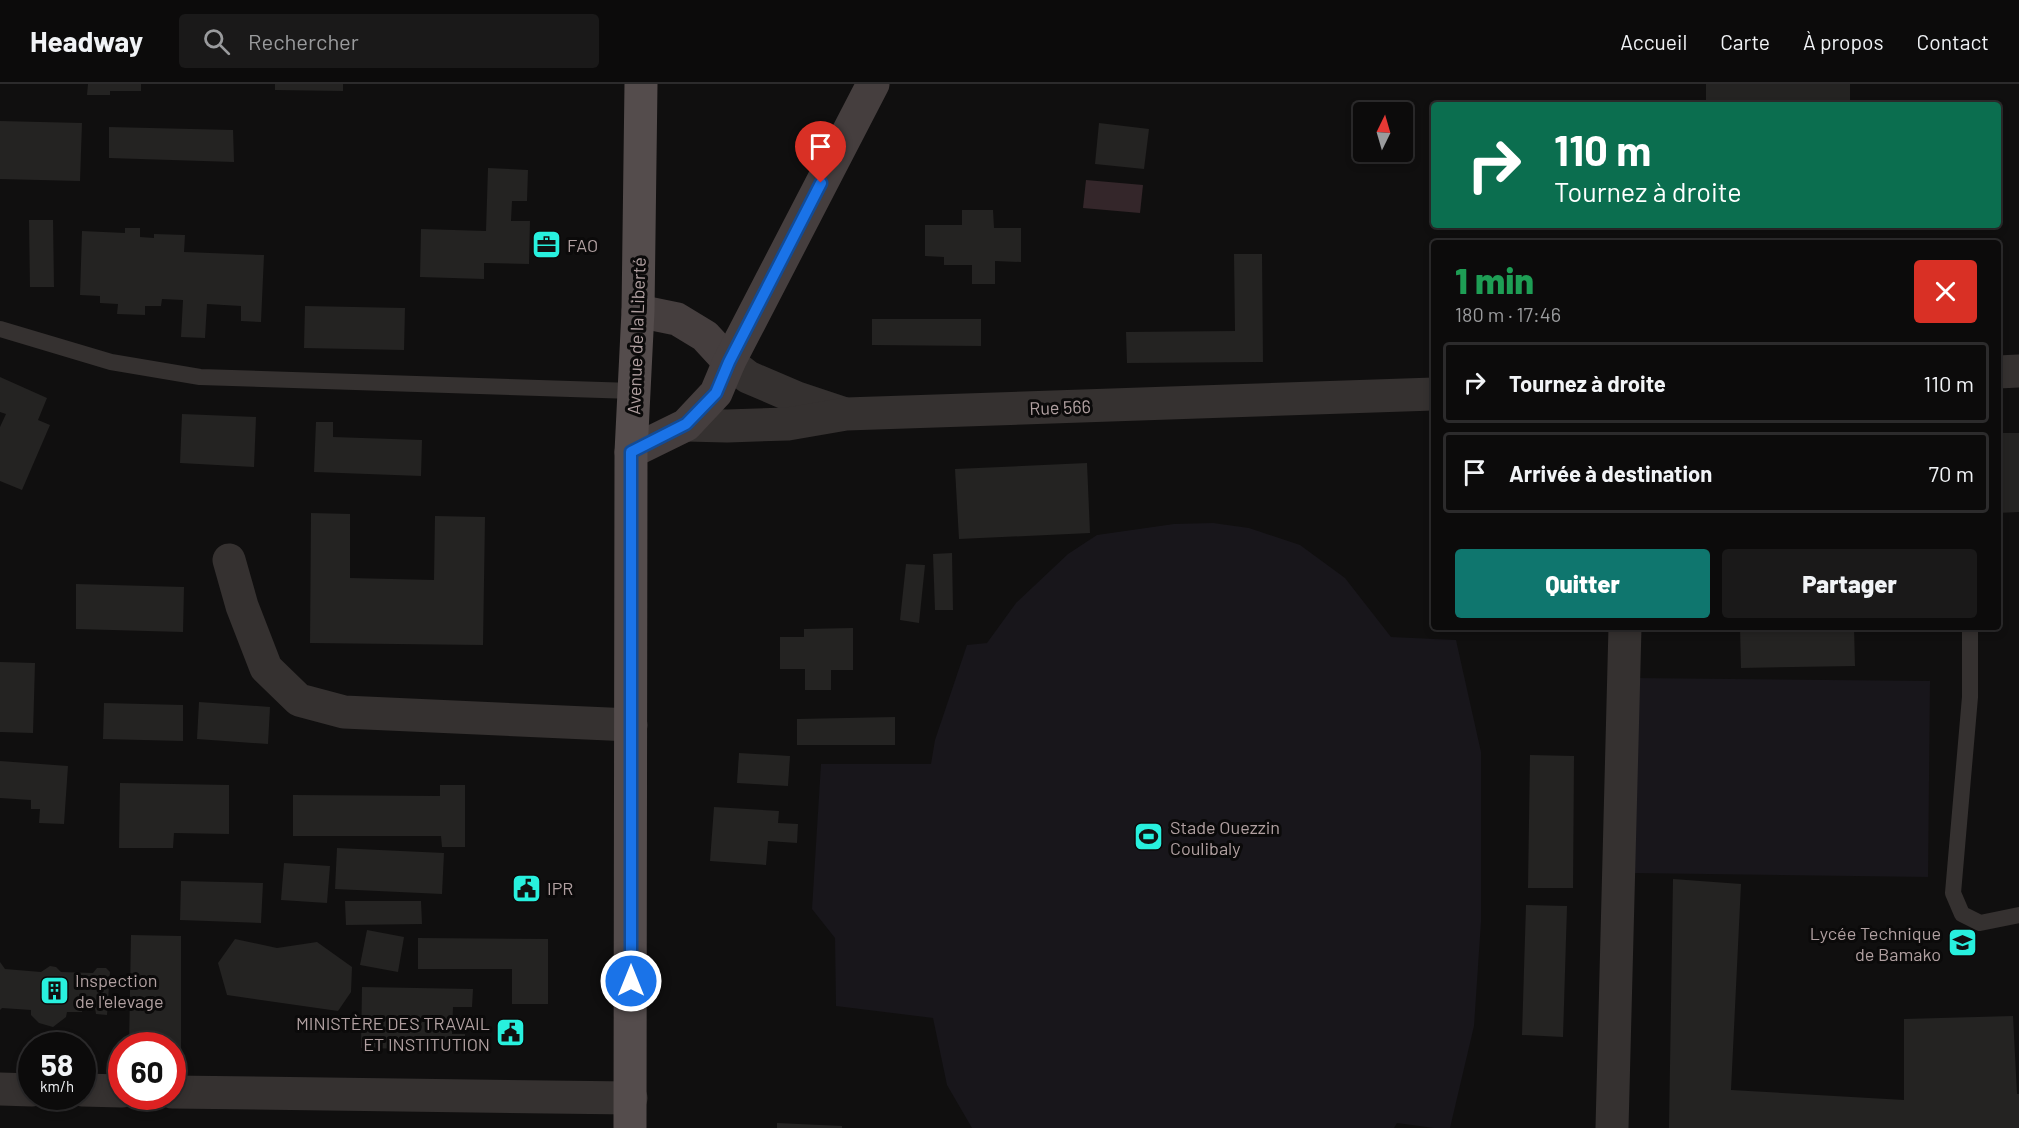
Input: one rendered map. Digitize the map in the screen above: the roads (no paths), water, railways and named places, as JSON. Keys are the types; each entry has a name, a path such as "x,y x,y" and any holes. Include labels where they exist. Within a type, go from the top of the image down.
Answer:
{"main road":[{"name":"Avenue de la Liberté","path":"631,1113 631,452 638,311 641,84"}],"street":[{"path":"631,452 686,424 716,393 729,362 873,84"},
{"path":"638,311 677,319 705,336 729,362 748,377 797,398 846,414"},
{"path":"2001,372 2019,371"},
{"name":"Rue 566","path":"686,424 727,426 788,424 846,414 1431,394"},
{"path":"229,560 242,606 266,668 298,700 345,712 631,725"},
{"path":"1612,1128 1625,630"},
{"path":"0,1089 18,1090"},
{"path":"186,1093 631,1113"}],"lane":[{"path":"0,329 111,362 200,377 633,391"},
{"path":"1970,630 1970,697 1953,893 1962,914 1980,922 2019,915"}],"place":[{"name":"FAO","path":"546,245"},
{"name":"Stade Ouezzin Coulibaly","path":"1149,837"},
{"name":"IPR","path":"526,888"},
{"name":"Lycée Technique de Bamako","path":"1962,943"},
{"name":"Inspection de l'elevage","path":"54,990"},
{"name":"MINISTÈRE DES TRAVAIL ET INSTITUTION","path":"511,1033"}]}
